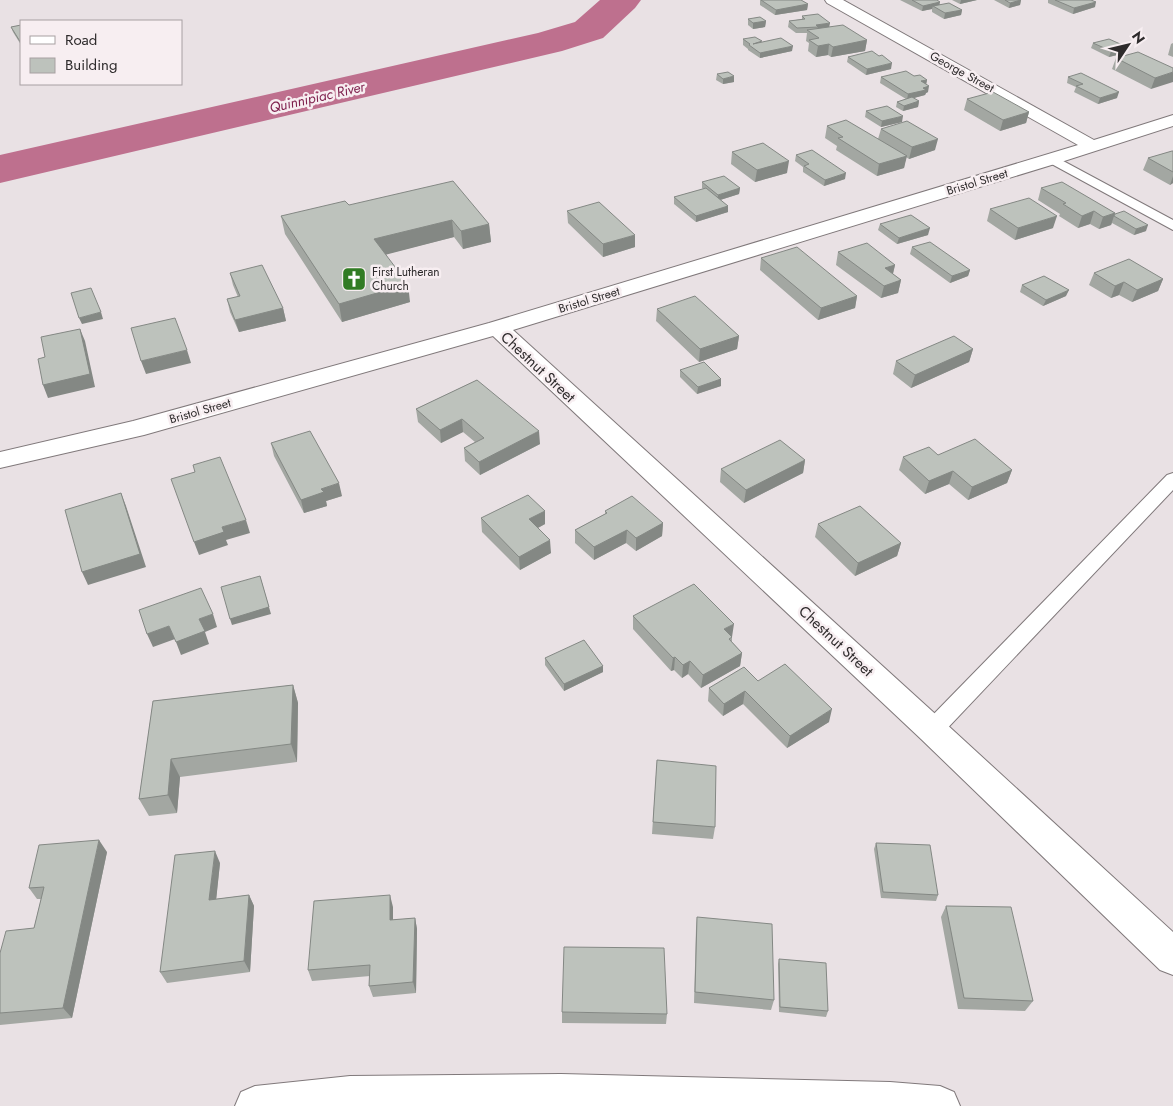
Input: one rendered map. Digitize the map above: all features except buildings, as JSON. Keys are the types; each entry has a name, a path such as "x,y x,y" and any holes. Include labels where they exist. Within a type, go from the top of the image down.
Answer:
{"main road":[{"name":"George Street","path":"832,0 1091,145"},
{"name":"Bristol Street","path":"0,460 135,429 497,328 1052,159 1173,120"},
{"name":"Chestnut Street","path":"497,328 932,730 1173,957"},
{"path":"254,1106 350,1096 561,1094 890,1102 940,1106"}],"lane":[{"path":"1052,159 1173,226"},
{"path":"932,730 1173,479"}],"waterway":[{"name":"Quinnipiac River","path":"0,169 548,43 589,30 622,0"}],"place":[{"name":"First Lutheran Church","path":"354,279"}]}
